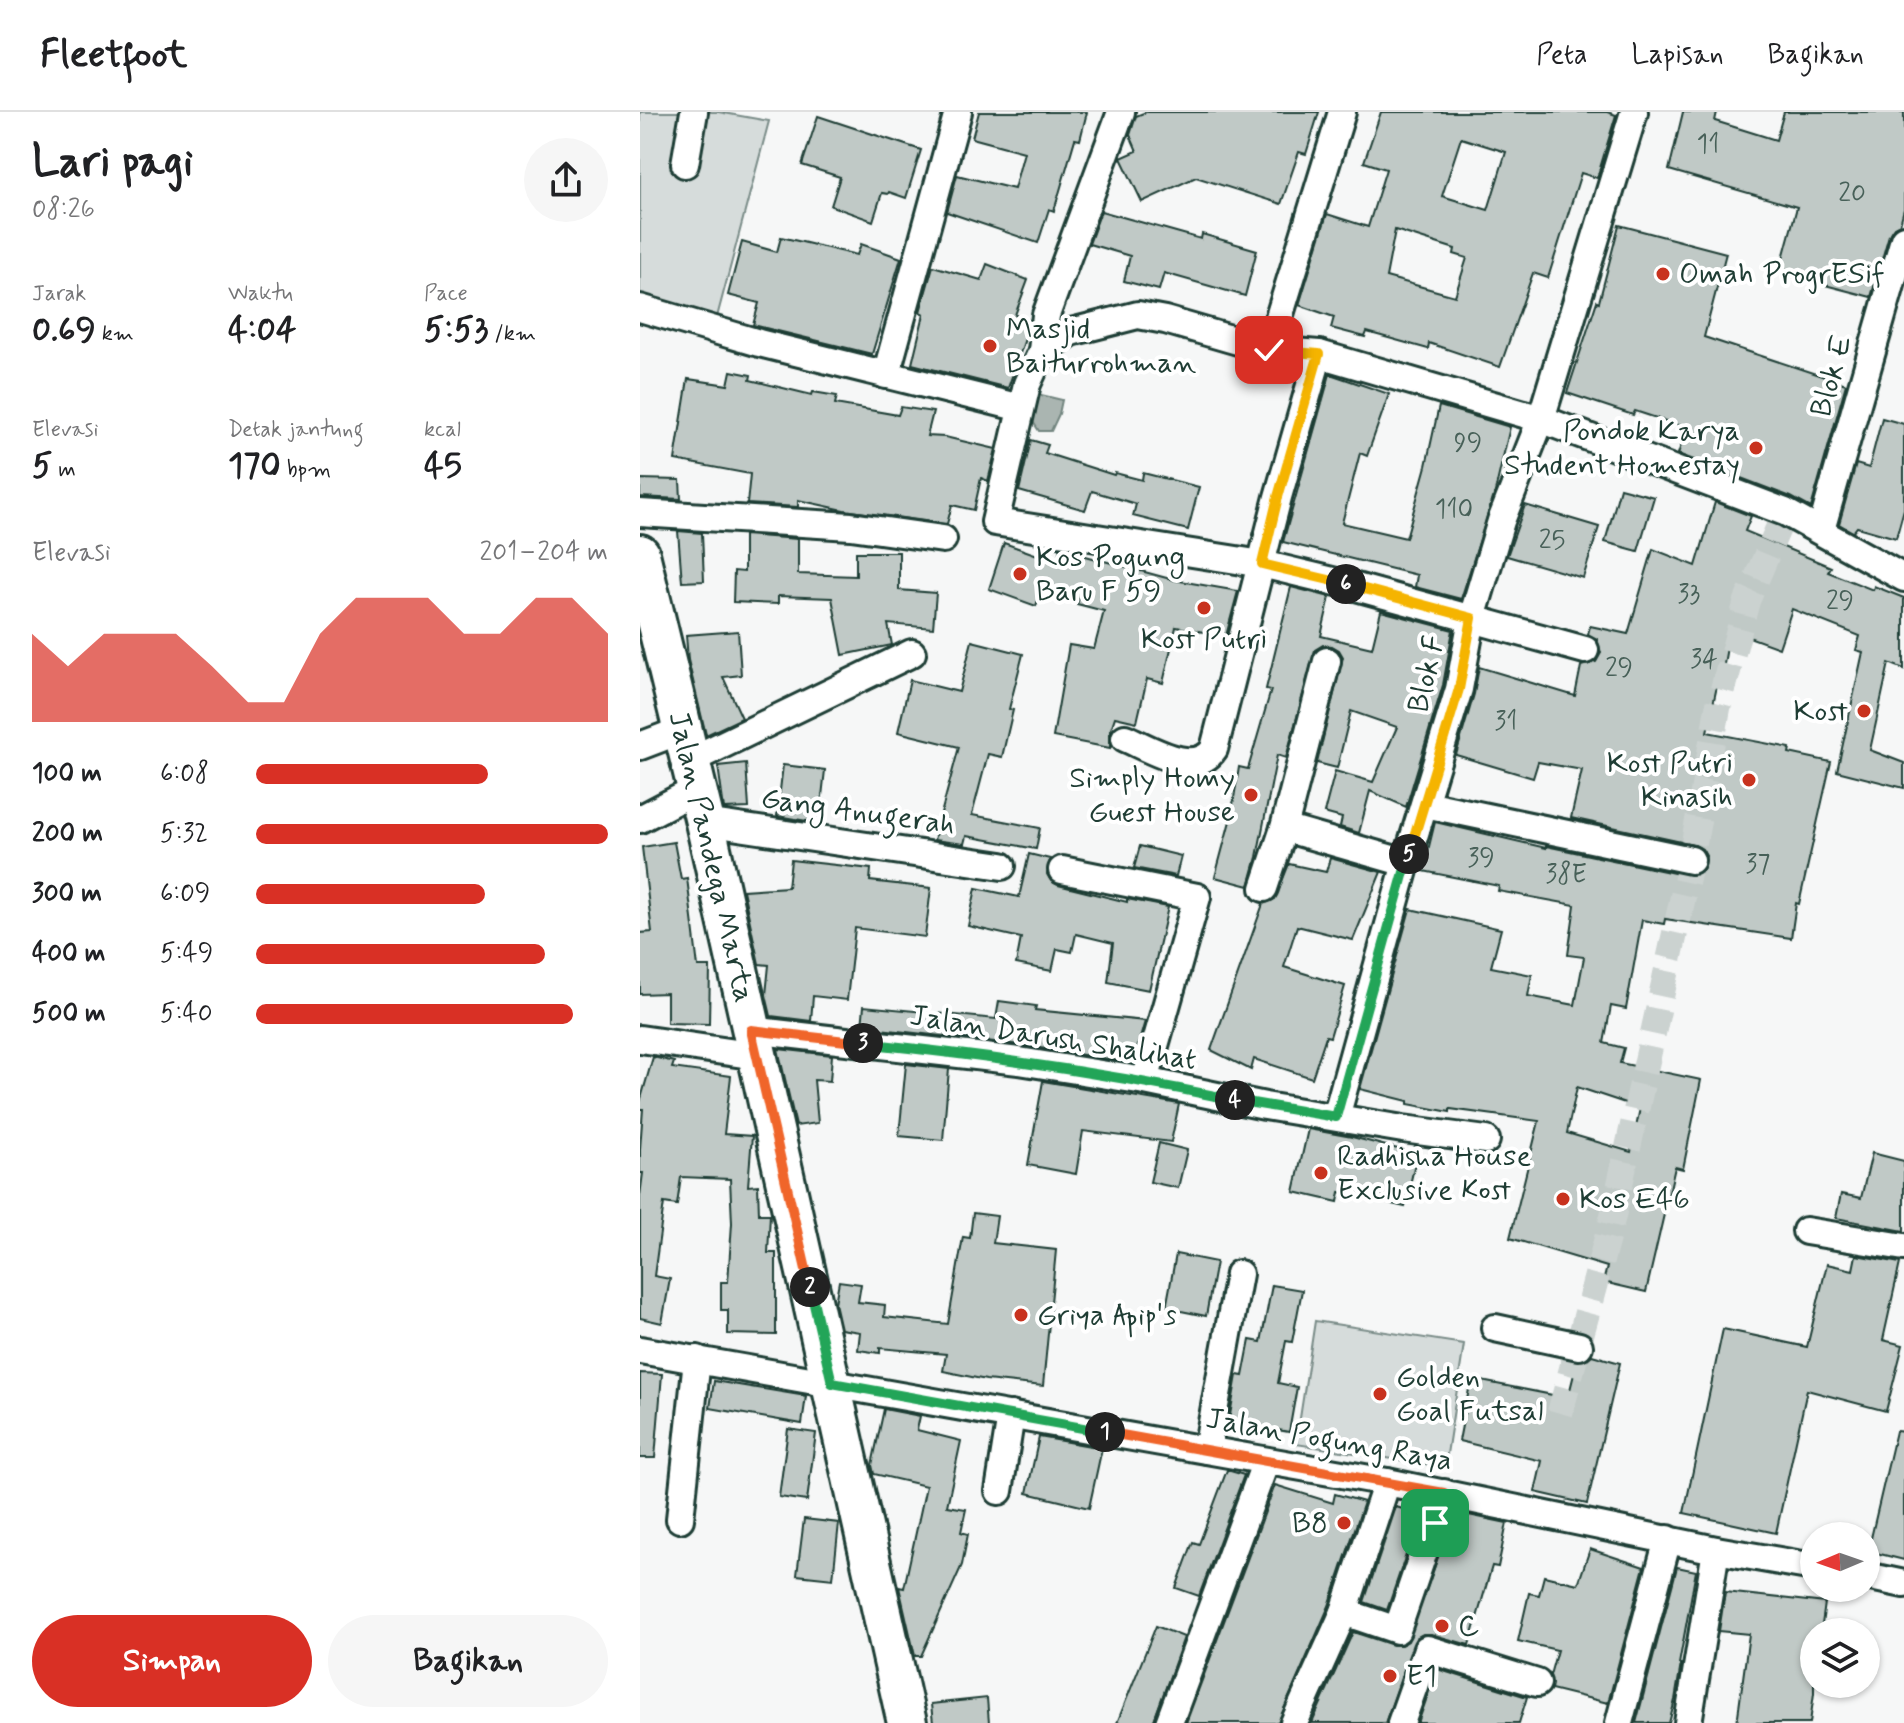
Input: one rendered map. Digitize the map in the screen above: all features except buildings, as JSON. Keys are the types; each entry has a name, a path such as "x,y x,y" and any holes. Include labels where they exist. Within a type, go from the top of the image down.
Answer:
{"street":[{"path":"685,164 694,112"},
{"path":"886,375 958,112"},
{"path":"1121,112 1046,315 1042,351 1027,384 995,522 1262,564 1585,650"},
{"path":"1269,350 1342,112"},
{"name":"Blok F","path":"1336,1117 1406,863 1459,689 1472,618 1501,521 1541,419 1634,112"},
{"name":"Blok E","path":"1821,530 1904,239"},
{"path":"640,308 759,343 1021,408"},
{"path":"1042,351 1071,332 1138,315 1269,350 1319,354 1541,419 1785,512 1904,578"},
{"path":"1125,738 1184,761 1207,759 1214,749 1227,688 1319,354"},
{"path":"640,513 851,526 943,539"},
{"name":"Jalan Pandega Marta","path":"640,554 832,1383 907,1723"},
{"path":"640,819 693,776 912,653"},
{"path":"1264,888 1284,828 1327,661"},
{"path":"640,746 693,776"},
{"name":"Gang Anugerah","path":"693,776 1002,866"},
{"path":"1425,804 1691,860"},
{"path":"1284,828 1406,863"},
{"path":"1062,870 1197,897 1145,1081"},
{"name":"Jalan Darush Shalihat","path":"640,1039 754,1043 1019,1061 1486,1140"},
{"path":"1806,1231 1904,1247"},
{"path":"1207,1450 1239,1274"},
{"path":"1495,1328 1579,1346"},
{"name":"Jalan Pogung Raya","path":"640,1350 1387,1482 1800,1565"},
{"path":"680,1519 697,1359"},
{"path":"999,1491 1011,1415"},
{"path":"1169,1723 1266,1461"},
{"path":"1296,1716 1344,1612 1387,1482"},
{"path":"1344,1612 1397,1630 1444,1493"},
{"path":"1619,1723 1668,1539"},
{"path":"1688,1723 1716,1550"},
{"path":"1880,1579 1904,1584"},
{"path":"1401,1723 1427,1649 1537,1683"}],"shaded area":[{"path":"640,112 718,112 769,121 717,317 640,298"},
{"path":"1033,393 1062,400 1051,431 1039,431 1026,411"},
{"name":"Golden Goal Futsal","path":"1315,1321 1464,1344 1445,1467 1296,1444"}],"tunnel":[{"path":"1560,1413 1613,1216 1691,860 1718,708 1747,601 1785,512"}],"place":[{"name":"Omah ProgrESif","path":"1663,274"},
{"name":"Masjid Baiturrohman","path":"990,346"},
{"name":"Pondok Karya Student Homestay","path":"1756,448"},
{"name":"Kos Pogung Baru F 59","path":"1020,574"},
{"name":"Kost Putri","path":"1204,608"},
{"name":"Kost","path":"1864,711"},
{"name":"Kost Putri Kinasih","path":"1749,780"},
{"name":"Simply Homy Guest House","path":"1251,795"},
{"name":"Radhisha House Exclusive Kost","path":"1321,1173"},
{"name":"Kos E46","path":"1563,1199"},
{"name":"Griya Apip's","path":"1021,1315"},
{"name":"Golden Goal Futsal","path":"1380,1394"},
{"name":"B8","path":"1344,1523"},
{"name":"C","path":"1442,1626"},
{"name":"E1","path":"1390,1676"}],"route":[{"path":"1269,350 1319,354 1262,564 1472,618 1459,689 1406,863 1336,1117 1019,1061 751,1030 832,1383 1444,1493 1435,1523"}]}
